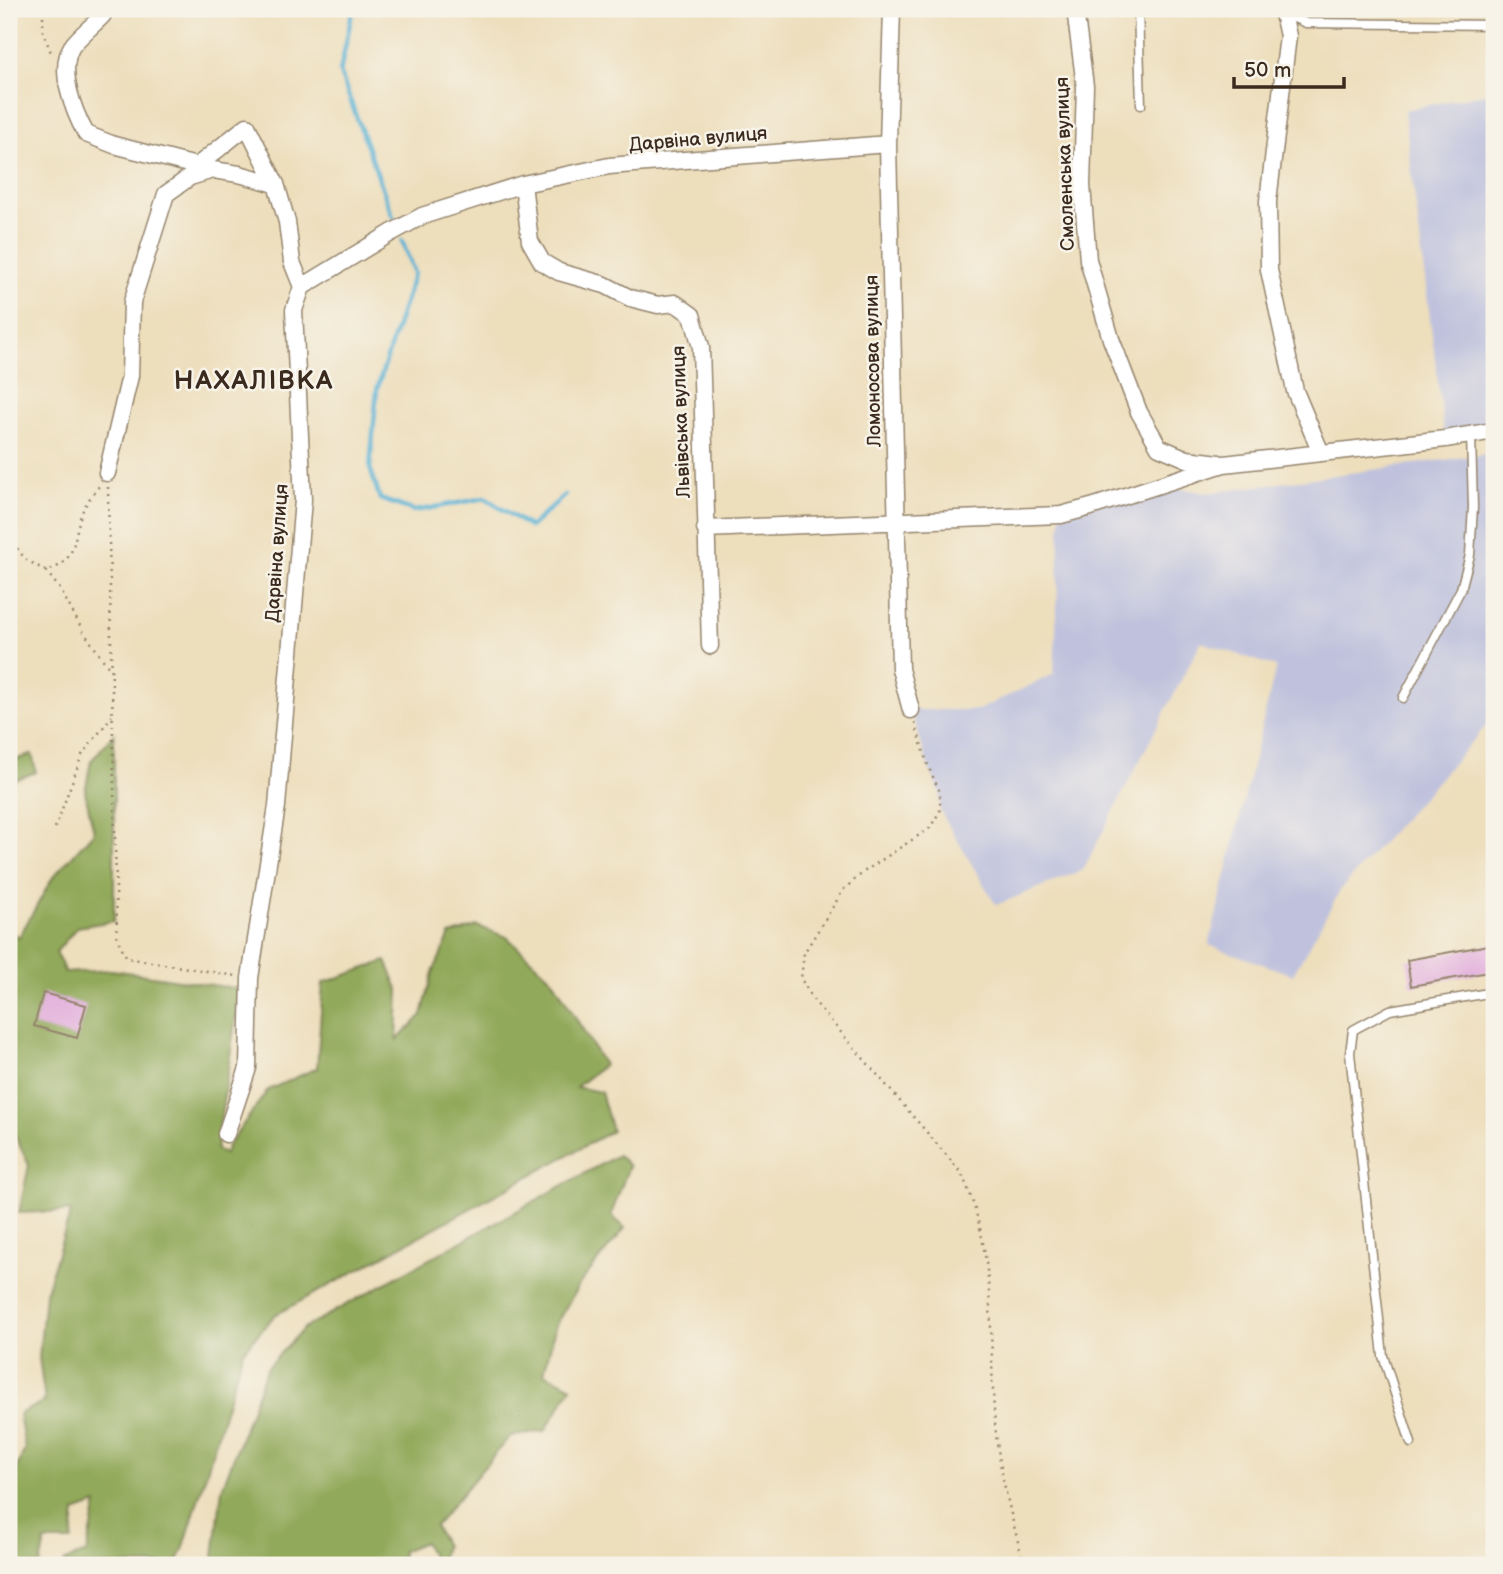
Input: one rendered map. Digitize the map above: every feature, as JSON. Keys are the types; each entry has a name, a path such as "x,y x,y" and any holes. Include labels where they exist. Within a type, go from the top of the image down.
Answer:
{"street":[{"name":"Ломоносова вулиця","path":"892,9 887,144 900,669 911,710"},
{"name":"Смоленська вулиця","path":"1075,9 1085,86 1082,185 1088,260 1111,339 1139,412 1159,447 1188,459 1224,464"},
{"path":"1283,11 1289,36 1268,201 1269,270 1295,391 1321,453"},
{"path":"103,15 71,47 66,75 74,111 86,134 114,145 276,184"},
{"path":"107,473 130,376 132,302 166,194 205,168 247,126 276,184 287,222 292,262 302,287"},
{"name":"Дарвіна вулиця","path":"226,1135 248,1068 250,978 277,806 303,500 294,310 302,287 422,216 523,184 609,166 887,144"},
{"name":"Львівська вулиця","path":"523,184 530,241 542,262 559,272 605,285 630,298 658,305 676,303 692,314 701,347 710,646"},
{"path":"705,529 1061,515 1224,464 1494,431"}],"lane":[{"path":"1138,9 1140,105"},
{"path":"1283,11 1306,23 1494,25"},
{"path":"1403,698 1461,589 1470,555 1473,507 1471,435"},
{"path":"1411,1443 1383,1356 1350,1054 1353,1030 1390,1010 1494,992"}],"path":[{"path":"43,9 43,33 51,52 66,75"},
{"path":"46,571 59,568 71,555 83,509 107,473"},
{"path":"107,473 117,938 127,958 250,978"},
{"path":"9,537 25,559 46,571 60,589 83,631 111,671"},
{"path":"911,710 928,766 940,792 940,811 930,828 865,871 844,889 804,953 802,979 814,1001 960,1171 972,1195 981,1228 991,1325 996,1435 1024,1565"},
{"path":"55,828 82,755 112,716"}],"shaded area":[{"path":"1494,92 1494,431 1445,439 1404,110"},
{"path":"1494,453 1494,717 1341,889 1293,975 1209,945 1276,667 1201,642 1083,870 996,905 940,811 940,792 928,766 911,710 978,710 1054,674 1061,515 1160,485 1207,493"}],"green space":[{"path":"114,734 114,921 77,927 56,952 65,973 112,970 240,989 216,1150 225,1154 227,1147 268,1090 317,1068 323,983 386,961 399,991 397,1040 422,1015 433,972 450,935 477,926 507,937 553,980 604,1065 576,1087 601,1092 612,1131 275,1315 243,1351 183,1550 176,1565 64,1565 64,1562 87,1552 97,1504 75,1512 72,1541 45,1541 40,1565 9,1565 9,1471 13,1476 25,1449 19,1414 45,1401 39,1358 45,1294 71,1211 19,1213 29,1165 9,1123 9,931 19,937 53,877 94,832 85,792 91,761"},
{"path":"32,754 36,772 9,782 9,762"},
{"path":"618,1155 629,1166 611,1215 625,1228 580,1283 556,1324 544,1373 572,1387 545,1431 510,1436 435,1526 445,1546 439,1565 436,1565 424,1542 402,1551 401,1565 213,1565 222,1489 267,1367 304,1328"}],"building":[{"path":"1494,944 1494,971 1411,986 1407,960"},
{"path":"43,993 86,1005 77,1038 34,1026"}],"waterway":[{"path":"353,9 340,72 393,217"},
{"path":"402,241 414,273 377,389 370,468 380,499 415,511 485,498 530,527 565,495"}],"district":[{"name":"НАХАЛІВКА","path":"254,380"}]}
